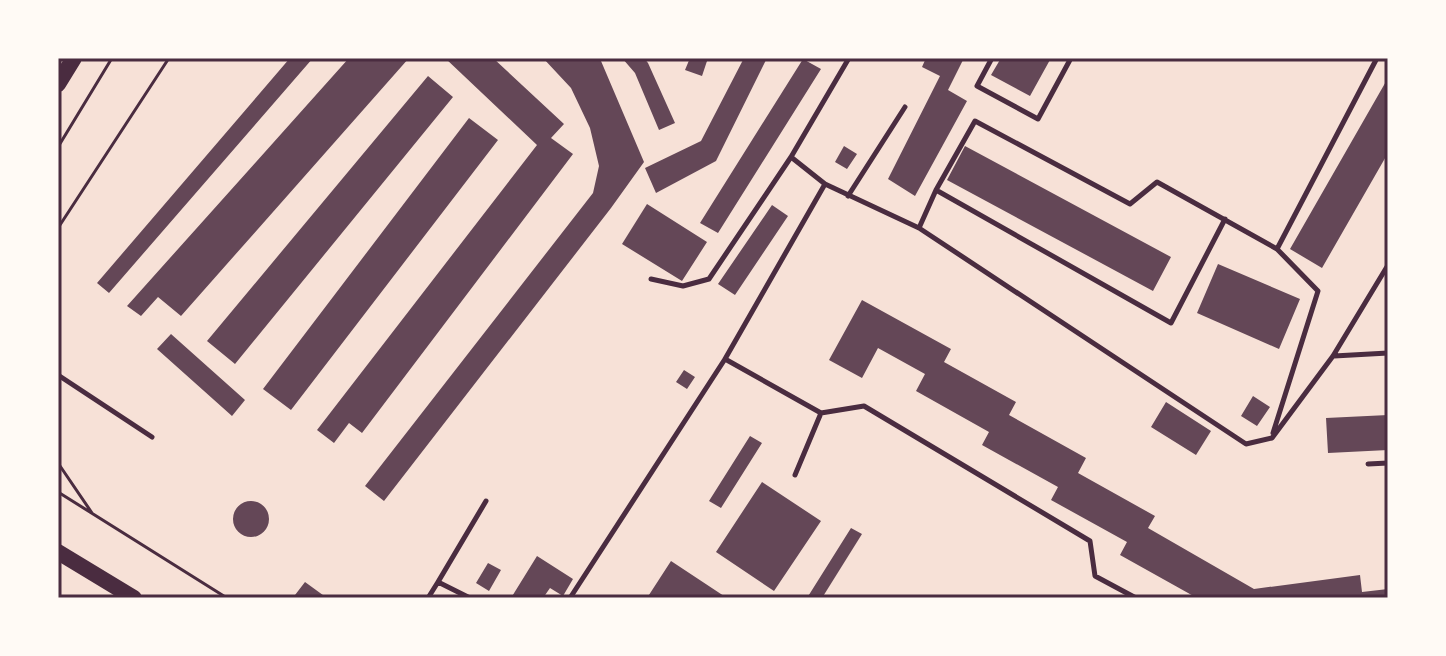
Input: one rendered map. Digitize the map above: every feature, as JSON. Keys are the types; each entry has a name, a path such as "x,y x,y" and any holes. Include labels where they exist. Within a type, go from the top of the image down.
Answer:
{"main road":[{"path":"58,84 74,58"},
{"path":"58,552 134,598"}],"lane":[{"path":"651,279 683,286 709,279 791,157 849,58"},
{"path":"992,58 977,86 1038,119 1071,58"},
{"path":"1277,249 1377,58"},
{"path":"848,196 905,107"},
{"path":"919,228 936,190 975,121 1130,204 1157,182 1277,249 1318,291 1272,438"},
{"path":"791,157 825,184 919,228 1246,444 1272,438 1333,356 1388,265"},
{"path":"570,598 725,359 825,184"},
{"path":"936,190 1171,323 1225,219"},
{"path":"1333,356 1388,353"},
{"path":"725,359 821,413 864,406 1090,541 1095,576 1136,598"},
{"path":"58,375 152,437"},
{"path":"795,475 821,413"},
{"path":"1368,464 1388,463"},
{"path":"428,598 486,501"},
{"path":"438,582 470,598"}],"path":[{"path":"58,147 112,58"},
{"path":"58,228 169,58"},
{"path":"58,463 93,514"},
{"path":"58,492 227,598"}],"building":[{"path":"290,58 313,58 109,293 97,283"},
{"path":"349,58 409,58 181,316 158,297 141,316 127,306"},
{"path":"445,58 493,58 564,124 551,138 573,154 362,433 349,423 334,443 317,430 537,145"},
{"path":"543,58 598,58 601,61 644,162 384,501 365,486 593,193 599,166 590,128 571,88"},
{"path":"622,58 644,58 675,123 659,130 635,73"},
{"path":"690,58 708,58 702,76 685,70"},
{"path":"744,58 767,58 716,161 656,193 645,168 701,141"},
{"path":"926,58 964,58 948,90 967,101 915,196 888,179 940,76 922,67"},
{"path":"1001,58 1051,58 1030,96 991,75"},
{"path":"803,59 821,69 718,233 700,223"},
{"path":"428,76 453,97 235,364 207,341"},
{"path":"1388,78 1388,153 1322,268 1290,249"},
{"path":"469,118 498,140 291,410 263,389"},
{"path":"844,146 857,154 847,169 835,162"},
{"path":"965,146 1171,257 1153,291 947,180"},
{"path":"647,204 707,242 682,281 622,244"},
{"path":"772,205 788,216 735,295 718,284"},
{"path":"1218,264 1300,299 1279,349 1197,313"},
{"path":"862,300 951,349 944,362 1016,402 1009,415 1086,458 1078,473 1155,516 1148,528 1254,589 1360,575 1362,592 1388,589 1388,598 1197,598 1120,555 1127,542 1051,500 1058,487 982,445 989,432 916,391 925,374 878,348 862,378 829,360"},
{"path":"171,334 245,400 232,416 157,349"},
{"path":"684,370 695,377 687,389 676,382"},
{"path":"1253,396 1270,407 1257,426 1241,416"},
{"path":"1166,402 1211,431 1196,455 1151,427"},
{"path":"1388,415 1388,450 1328,453 1326,418"},
{"path":"750,436 762,443 721,508 709,501"},
{"path":"762,482 821,521 774,591 716,552"},
{"path":"251,501 264,506 269,519 264,532 251,537 238,532 233,519 238,506"},
{"path":"851,528 862,534 822,598 807,598"},
{"path":"537,556 573,579 563,596 550,588 543,598 511,598"},
{"path":"671,561 727,598 647,598"},
{"path":"488,563 501,570 489,591 476,583"},
{"path":"305,582 327,598 299,598 295,595"}]}
